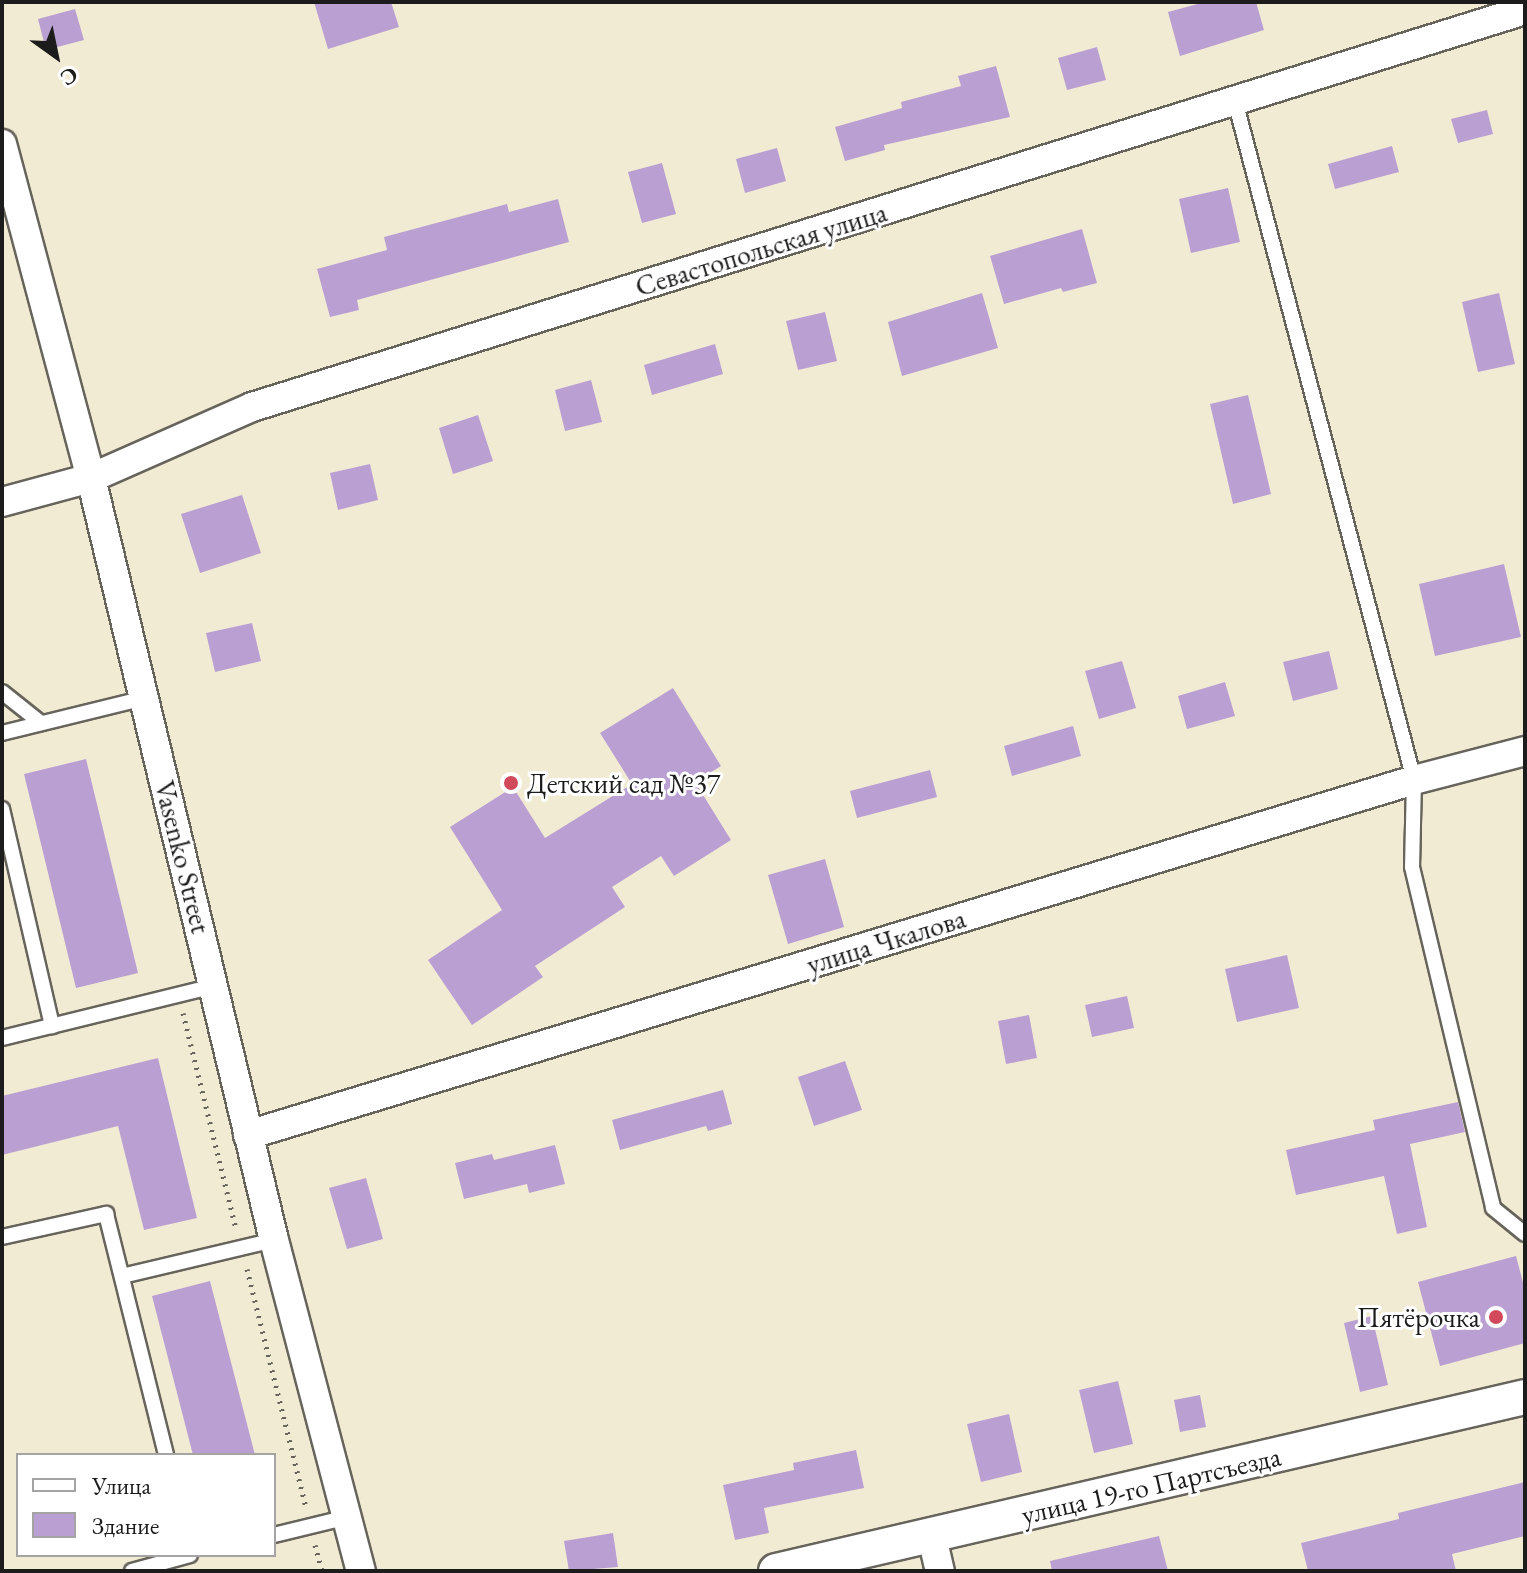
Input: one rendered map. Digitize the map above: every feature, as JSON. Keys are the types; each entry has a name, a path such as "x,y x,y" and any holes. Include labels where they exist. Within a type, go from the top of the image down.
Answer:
{"street":[{"name":"Севастопольская улица","path":"2,502 91,478 252,407 1525,10"},
{"name":"Vasenko Street","path":"2,144 91,478 248,1135 361,1571"},
{"name":"улица Чкалова","path":"248,1135 1414,780 1525,751"},
{"name":"улица 19-го Партсъезда","path":"776,1571 827,1565 932,1537 1525,1397"},
{"path":"932,1537 940,1571"}],"lane":[{"path":"1235,101 1414,780 1412,867 1493,1208 1525,1234"},
{"path":"2,692 41,723"},
{"path":"2,733 144,698"},
{"path":"2,809 52,1026"},
{"path":"2,1038 214,986"},
{"path":"2,1237 106,1214 166,1453"},
{"path":"122,1276 274,1240"},
{"path":"276,1535 348,1517"},
{"path":"132,1571 183,1557"}],"path":[{"path":"178,994 322,1571"}],"building":[{"path":"314,2 391,2 399,27 328,49"},
{"path":"1205,2 1256,2 1264,30 1180,56 1168,12"},
{"path":"75,9 84,40 46,50 38,19"},
{"path":"1097,47 1106,80 1067,90 1058,58"},
{"path":"996,66 1010,117 884,145 885,150 845,161 835,127 902,108 901,102 961,86 958,76"},
{"path":"1487,110 1493,134 1458,143 1451,119"},
{"path":"1392,146 1399,172 1335,189 1328,164"},
{"path":"777,148 786,181 745,193 736,159"},
{"path":"662,163 676,214 642,223 628,172"},
{"path":"1228,188 1240,242 1191,253 1179,199"},
{"path":"558,199 569,242 357,300 359,310 330,317 317,269 387,250 384,237 507,204 509,212"},
{"path":"1082,229 1097,283 1063,292 1061,288 1004,304 990,256"},
{"path":"982,293 998,348 902,376 888,322"},
{"path":"1499,293 1515,364 1478,372 1462,302"},
{"path":"825,312 837,361 798,370 786,321"},
{"path":"715,344 723,374 652,395 644,365"},
{"path":"591,380 602,422 565,431 555,390"},
{"path":"1248,395 1271,494 1233,504 1210,404"},
{"path":"478,415 493,461 453,474 439,428"},
{"path":"370,464 378,500 338,510 330,473"},
{"path":"242,495 261,553 200,573 181,514"},
{"path":"1504,564 1521,637 1435,656 1419,584"},
{"path":"252,623 261,661 215,672 206,633"},
{"path":"1329,651 1338,689 1293,701 1283,662"},
{"path":"1122,661 1136,708 1099,719 1085,671"},
{"path":"1225,682 1235,716 1187,729 1178,696"},
{"path":"673,688 721,766 695,782 731,840 674,876 661,856 612,887 625,907 535,966 543,977 472,1025 428,960 502,910 450,827 513,787 545,838 632,784 600,733"},
{"path":"1073,726 1081,756 1012,776 1004,746"},
{"path":"86,759 138,973 76,988 24,774"},
{"path":"930,770 937,797 857,818 850,791"},
{"path":"825,859 844,927 788,944 768,875"},
{"path":"1287,955 1299,1008 1237,1022 1225,969"},
{"path":"1127,996 1134,1028 1092,1037 1085,1005"},
{"path":"1029,1015 1037,1058 1006,1064 998,1021"},
{"path":"158,1058 197,1218 144,1230 118,1126 2,1155 2,1096"},
{"path":"845,1061 862,1110 814,1126 798,1077"},
{"path":"723,1090 732,1124 708,1131 706,1126 620,1150 612,1120"},
{"path":"1458,1102 1465,1132 1410,1144 1427,1227 1397,1234 1384,1176 1296,1195 1286,1150 1375,1130 1373,1120"},
{"path":"555,1145 565,1184 529,1193 527,1184 464,1199 455,1163 492,1154 494,1160"},
{"path":"366,1178 383,1239 347,1249 329,1188"},
{"path":"1516,1256 1525,1290 1525,1343 1440,1366 1418,1282"},
{"path":"210,1281 254,1453 192,1453 152,1296"},
{"path":"1372,1316 1388,1385 1360,1392 1344,1323"},
{"path":"1118,1381 1133,1444 1094,1453 1079,1390"},
{"path":"1200,1395 1206,1427 1180,1432 1174,1400"},
{"path":"1009,1414 1022,1472 981,1482 967,1424"},
{"path":"856,1450 864,1488 764,1508 769,1533 735,1540 723,1485 794,1470 793,1463"},
{"path":"1525,1482 1525,1536 1452,1554 1456,1571 1308,1571 1301,1543 1399,1519 1398,1513"},
{"path":"613,1533 618,1567 569,1571 564,1541"},
{"path":"1159,1536 1168,1571 1052,1571 1050,1561"}],"place":[{"name":"Детский сад №37","path":"511,783"},
{"name":"Пятёрочка","path":"1496,1317"}]}
